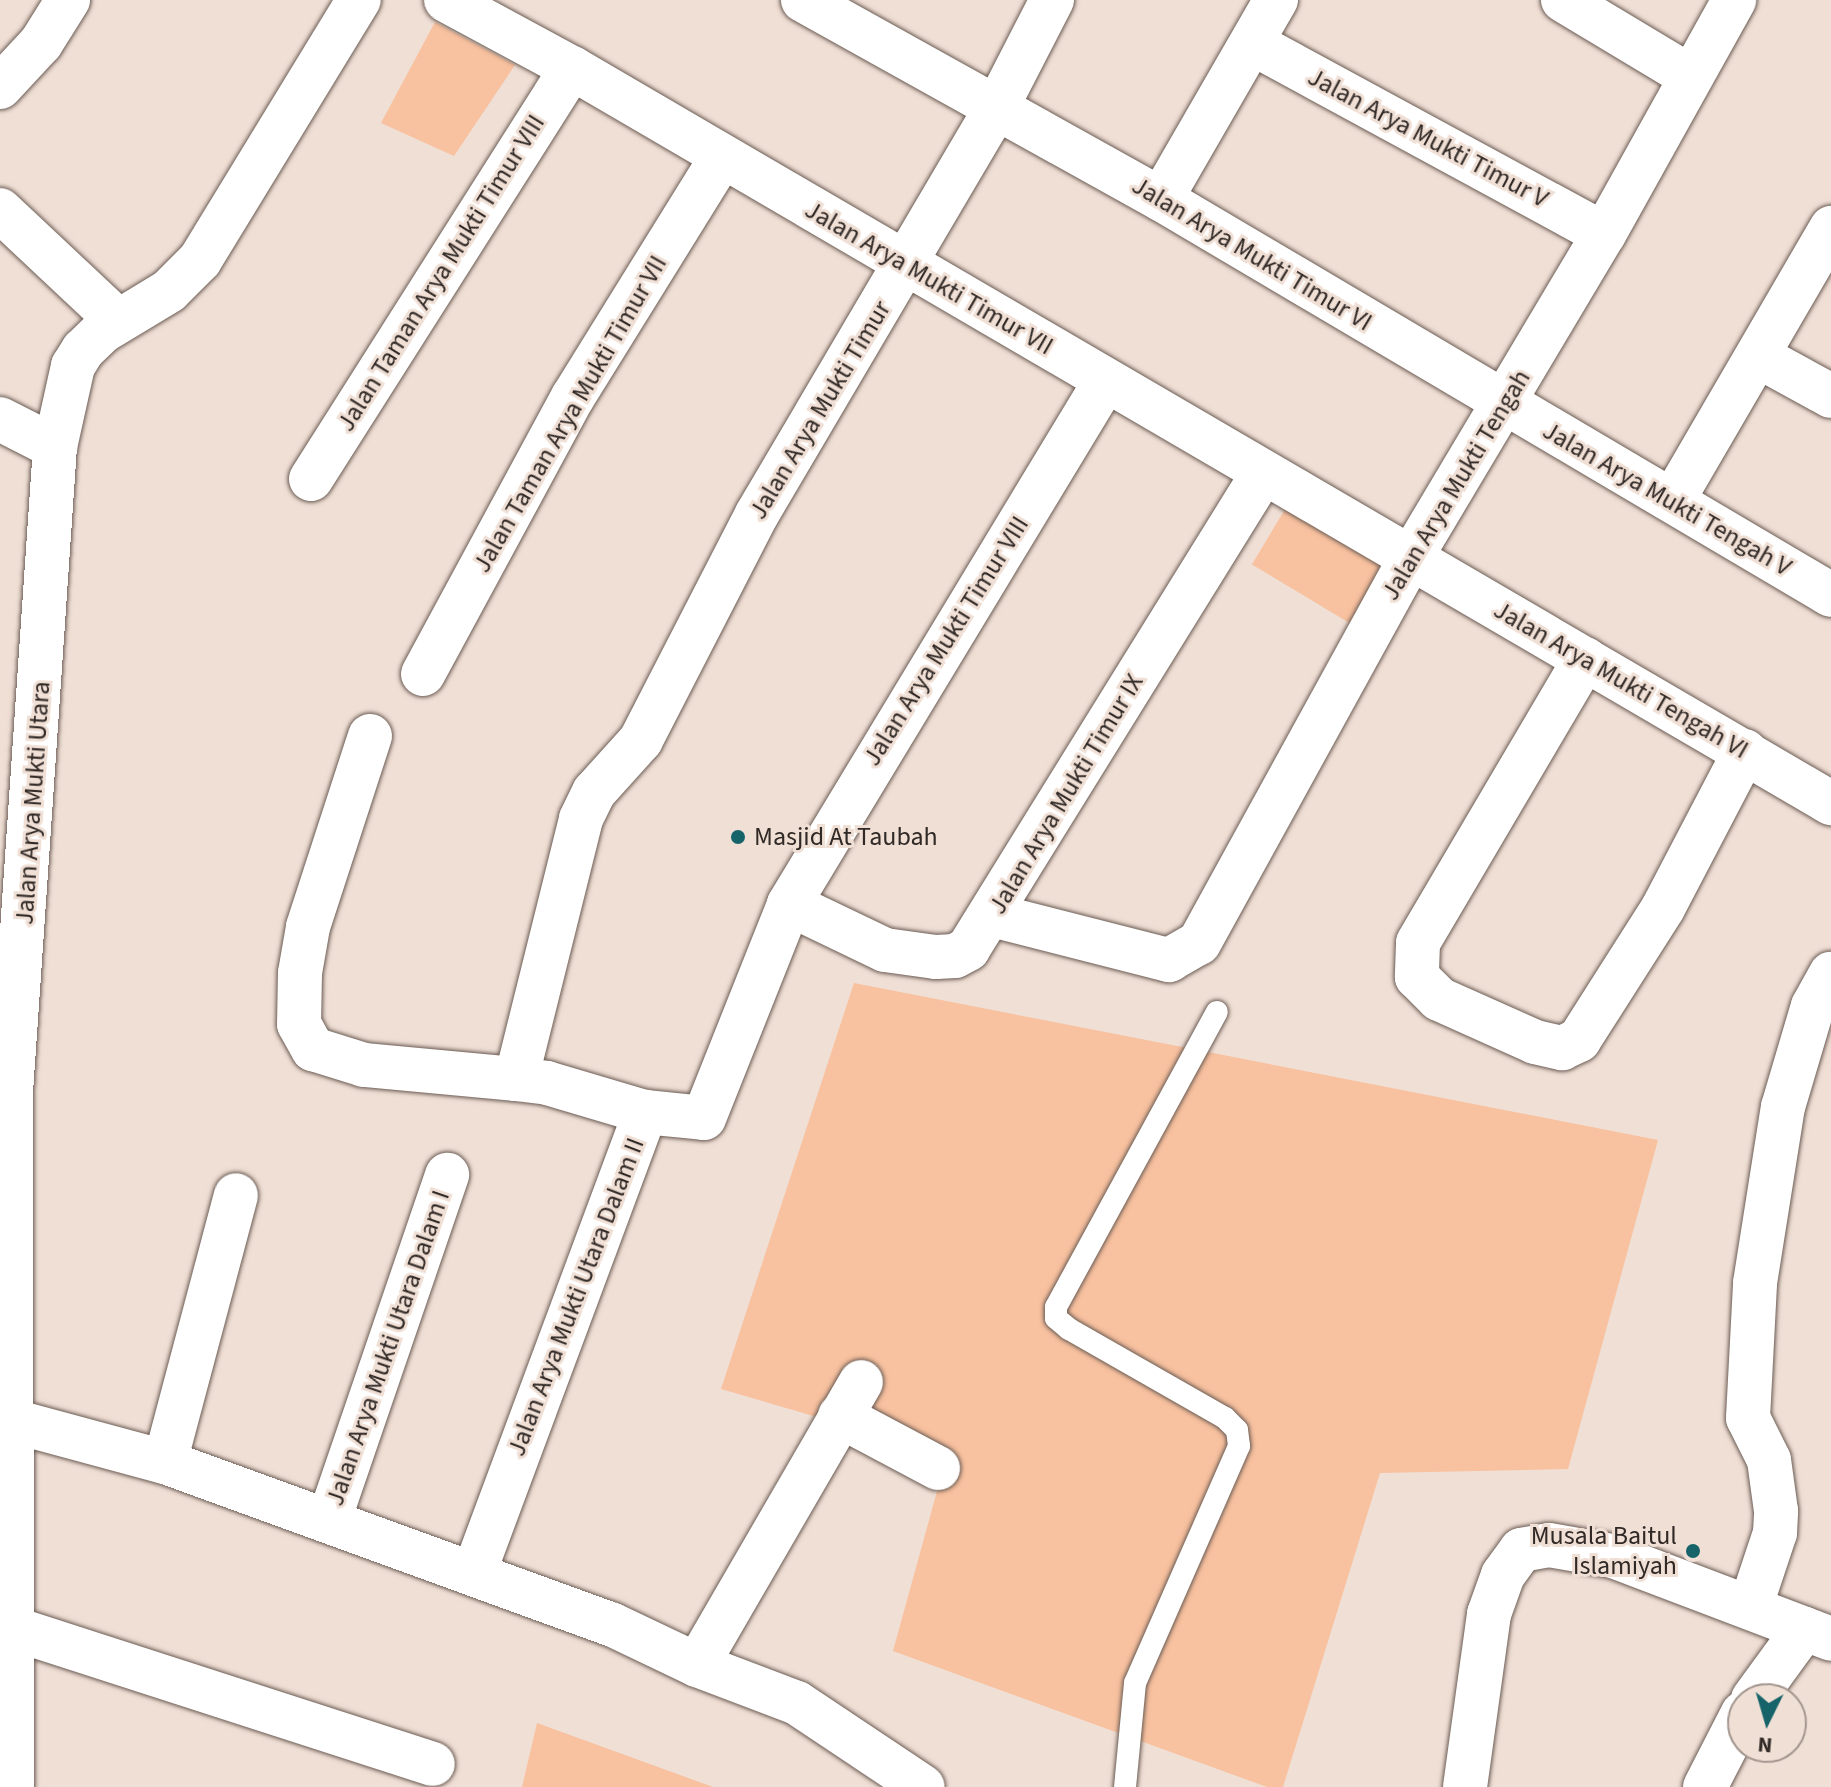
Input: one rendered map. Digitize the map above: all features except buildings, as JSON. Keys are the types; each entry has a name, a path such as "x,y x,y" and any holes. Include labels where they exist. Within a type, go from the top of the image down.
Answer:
{"street":[{"path":"0,87 41,43 68,0"},
{"name":"Jalan Arya Mukti Utara","path":"12,1787 15,1629 9,1420 6,1091 55,447 73,366 95,336 169,291 200,260 359,0"},
{"name":"Jalan Arya Mukti Timur VII","path":"446,0 572,68 905,267 1106,380 1410,559"},
{"name":"Jalan Arya Mukti Timur VI","path":"803,0 998,105 1161,199 1503,405"},
{"name":"Jalan Arya Mukti Timur","path":"516,1079 581,819 594,792 641,740 757,514 998,105 1052,0"},
{"path":"1161,199 1276,0"},
{"path":"1563,0 1691,77"},
{"name":"Jalan Arya Mukti Tengah","path":"992,915 1169,960 1188,952 1207,930 1410,559 1604,234 1734,0"},
{"name":"Jalan Arya Mukti Timur V","path":"1252,43 1604,234"},
{"name":"Jalan Taman Arya Mukti Timur VIII","path":"311,479 572,68"},
{"name":"Jalan Taman Arya Mukti Timur VII","path":"423,674 573,397 722,157"},
{"path":"0,210 118,321"},
{"path":"1673,500 1831,228"},
{"path":"1758,356 1831,396"},
{"name":"Jalan Arya Mukti Timur VIII","path":"789,904 1106,380"},
{"name":"Jalan Arya Mukti Tengah V","path":"1503,405 1829,588"},
{"path":"0,419 55,447"},
{"name":"Jalan Arya Mukti Timur IX","path":"789,904 885,950 914,956 955,956 968,949 992,915 1263,473"},
{"name":"Jalan Arya Mukti Tengah VI","path":"1410,559 1831,803"},
{"path":"1585,659 1418,943 1417,977 1429,992 1535,1042 1562,1048 1579,1040 1607,1001 1745,751"},
{"path":"370,736 308,927 300,973 299,1024 313,1049 364,1065 547,1083 645,1112"},
{"name":"Jalan Arya Mukti Utara Dalam II","path":"474,1573 645,1112 704,1118 789,904"},
{"path":"1751,1605 1775,1533 1776,1511 1769,1460 1748,1418 1755,1283 1783,1107 1813,1006 1831,974"},
{"name":"Jalan Arya Mukti Utara Dalam I","path":"329,1520 447,1175"},
{"path":"165,1462 236,1195"},
{"path":"697,1665 851,1399 938,1468"},
{"path":"9,1420 165,1462 611,1624 697,1665 797,1703 923,1787"},
{"path":"1465,1787 1489,1614 1503,1575 1521,1550 1549,1545 1613,1556 1751,1605 1817,1634 1769,1683"},
{"path":"15,1629 433,1764"},
{"path":"1705,1787 1727,1744"}],"lane":[{"path":"1125,1787 1135,1683 1239,1446 1237,1430 1225,1418 1069,1329 1056,1318 1056,1307 1217,1012"}],"shaded area":[{"path":"435,22 515,65 454,156 381,123"},
{"path":"1290,501 1395,564 1356,627 1252,564"},
{"path":"854,983 1658,1140 1568,1469 1380,1473 1283,1787 1267,1787 893,1651 947,1455 721,1389"},
{"path":"537,1723 713,1787 522,1787"}],"place":[{"name":"Masjid At Taubah","path":"738,837"},
{"name":"Musala Baitul Islamiyah","path":"1693,1551"}]}
